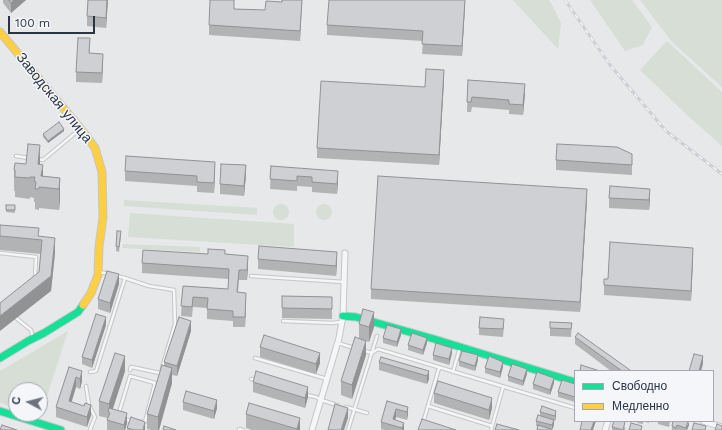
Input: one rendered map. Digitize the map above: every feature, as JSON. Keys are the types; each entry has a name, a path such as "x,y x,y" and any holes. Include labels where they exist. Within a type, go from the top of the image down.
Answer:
{"main road":[{"name":"Заводская улица","path":"0,32 94,148 102,172 103,217 98,272 91,293 78,312 0,358"},
{"path":"342,319 356,317 460,346 574,382"},
{"path":"0,411 40,427 61,430"}],"street":[{"path":"312,430 338,343 342,319 345,253"},
{"path":"706,422 722,427"}],"lane":[{"path":"16,156 43,160 80,129"},
{"path":"0,253 36,258 35,284"},
{"path":"98,272 125,278 149,286 174,290 175,324 160,373 131,367 130,370"},
{"path":"252,276 344,282"},
{"path":"90,372 96,371 125,278"},
{"path":"16,318 31,330 33,338"},
{"path":"283,321 332,323 342,319"},
{"path":"348,430 377,336"},
{"path":"338,343 372,353"},
{"path":"453,372 460,346"},
{"path":"372,353 378,349 574,408"},
{"path":"255,358 327,380"},
{"path":"422,424 439,368"},
{"path":"130,376 155,383 144,422 130,421 118,416 130,376"},
{"path":"252,378 259,381"},
{"path":"86,386 89,405 95,417 90,430"},
{"path":"491,430 503,387"},
{"path":"301,393 367,413"},
{"path":"428,406 492,426"},
{"path":"129,425 130,421"},
{"path":"239,429 243,430"}],"shaded area":[{"path":"513,0 549,0 561,23 558,49"},
{"path":"590,0 632,0 652,27 643,45 625,51"},
{"path":"640,0 722,0 722,87 672,42"},
{"path":"667,41 722,92 722,146 640,70"},
{"path":"124,200 257,208 257,215 124,206"},
{"path":"281,204 287,206 289,212 287,218 281,220 275,218 273,212 275,206"},
{"path":"321,204 327,204 332,209 330,218 327,220 321,220 316,215 316,209"},
{"path":"130,213 294,224 294,247 128,237"},
{"path":"123,244 200,247 200,252 122,248"},
{"path":"68,331 48,393 48,382 8,382 8,406 0,403 0,371"}],"building":[{"path":"88,0 107,0 106,18 87,16"},
{"path":"210,0 234,0 234,9 265,10 266,1 282,2 282,0 302,0 300,31 209,25"},
{"path":"329,0 465,0 462,46 422,44 423,31 327,25"},
{"path":"78,38 90,38 89,53 103,54 102,73 76,72"},
{"path":"426,69 444,70 439,155 317,148 321,81 425,87"},
{"path":"468,80 525,84 523,105 509,104 509,100 472,97 471,102 467,102"},
{"path":"59,122 64,129 48,141 43,134"},
{"path":"28,144 40,145 38,164 43,165 41,176 60,178 59,189 39,187 39,189 35,189 35,177 15,177 15,163 26,164"},
{"path":"557,144 617,147 632,154 632,165 556,160"},
{"path":"126,156 215,162 214,183 197,182 197,176 125,171"},
{"path":"221,164 246,165 244,186 220,184"},
{"path":"271,166 338,171 337,184 312,182 312,177 297,176 297,181 270,179"},
{"path":"378,176 587,189 580,302 371,289"},
{"path":"610,186 650,189 649,200 609,198"},
{"path":"6,205 15,205 15,210 6,210"},
{"path":"0,225 39,228 38,236 55,238 51,276 0,316 0,303 39,272 42,240 0,236"},
{"path":"117,231 121,231 119,247 116,246"},
{"path":"610,242 693,248 691,291 604,285 604,279 608,279"},
{"path":"259,246 337,252 336,266 258,259"},
{"path":"208,249 225,250 225,254 248,256 247,270 239,270 237,292 246,293 245,317 233,317 233,311 207,309 208,298 193,297 192,307 181,306 183,286 228,289 229,269 142,263 143,250 208,254"},
{"path":"107,271 119,274 110,303 98,299"},
{"path":"282,296 332,297 332,309 282,308"},
{"path":"363,309 374,312 369,327 359,324"},
{"path":"96,314 106,317 92,360 82,357"},
{"path":"179,317 191,321 177,366 164,362"},
{"path":"480,317 504,319 503,329 479,328"},
{"path":"550,322 572,323 571,329 550,328"},
{"path":"387,325 401,329 397,342 383,338"},
{"path":"412,333 427,338 423,350 408,345"},
{"path":"578,333 630,370 621,370 575,337"},
{"path":"264,335 320,353 316,364 260,347"},
{"path":"355,337 366,341 352,385 341,381"},
{"path":"436,343 452,348 449,359 433,355"},
{"path":"462,351 478,355 475,366 459,361"},
{"path":"115,353 125,356 109,404 99,401"},
{"path":"694,354 703,356 699,370 689,370"},
{"path":"489,356 503,362 500,372 485,368"},
{"path":"381,357 429,371 427,376 379,362"},
{"path":"512,364 527,369 523,381 508,376"},
{"path":"162,365 172,368 158,417 147,414"},
{"path":"581,365 597,370 580,370"},
{"path":"69,367 82,371 80,379 76,377 69,401 84,406 85,403 91,405 87,417 56,407"},
{"path":"256,371 308,387 305,398 253,382"},
{"path":"537,372 554,378 550,390 533,384"},
{"path":"562,380 574,384 574,397 558,392"},
{"path":"438,381 492,398 489,410 434,393"},
{"path":"186,391 217,400 214,411 183,402"},
{"path":"387,401 408,407 407,412 396,409 393,419 404,423 402,428 381,422"},
{"path":"249,403 300,418 297,429 246,414"},
{"path":"335,404 348,408 341,430 328,430"},
{"path":"542,406 556,411 555,416 540,412"},
{"path":"109,408 127,413 124,425 107,420 110,413 108,412"},
{"path":"538,415 554,420 552,425 536,421"},
{"path":"131,417 145,422 143,430 127,428"},
{"path":"422,419 456,430 418,430"},
{"path":"582,422 594,422 591,430 580,430"},
{"path":"614,422 625,422 623,430 612,427"},
{"path":"673,422 688,422 686,428 677,425 676,428 672,426"},
{"path":"631,423 642,426 641,430 629,430"},
{"path":"694,423 706,426 705,430 692,430"},
{"path":"497,424 519,430 495,430"},
{"path":"717,424 722,426 722,430 715,430"},
{"path":"2,425 17,430 0,430"},
{"path":"538,425 551,429 551,430 537,430"},
{"path":"164,426 176,430 163,430"}],"railway":[{"path":"565,0 610,65 666,131 722,174"}],"traffic: fast":[{"path":"0,358 78,312 83,305"},
{"path":"343,316 356,317 434,339 574,382"},
{"path":"0,411 61,430"}],"traffic: slow":[{"path":"0,32 95,148 102,172 103,217 99,247 98,275 91,293 83,305"}]}
